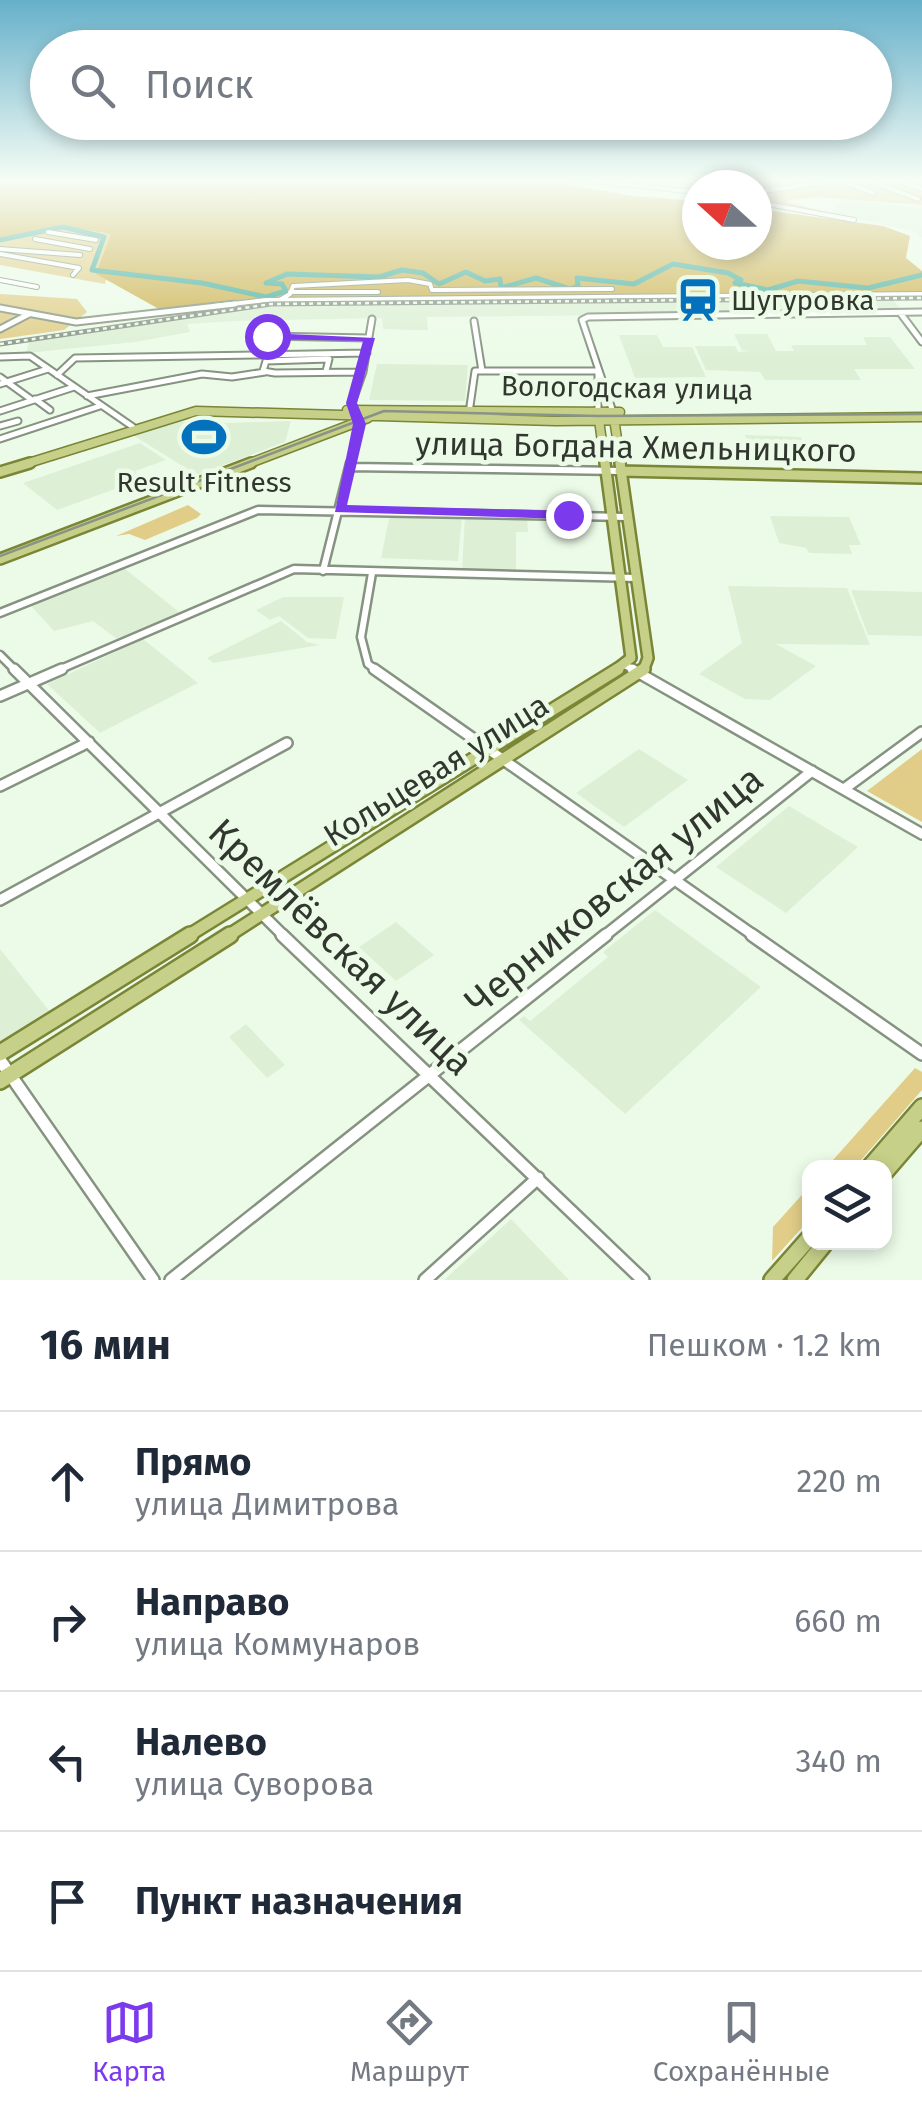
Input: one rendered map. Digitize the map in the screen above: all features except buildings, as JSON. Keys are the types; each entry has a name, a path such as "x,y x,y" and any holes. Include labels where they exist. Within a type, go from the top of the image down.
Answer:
{"main road":[{"name":"Вологодская улица","path":"0,472 196,410 354,415 922,414"},
{"name":"Вологодская улица","path":"373,416 469,413"},
{"name":"Вологодская улица","path":"614,415 922,414"},
{"name":"улица Богдана Хмельницкого","path":"0,558 354,415 373,416"},
{"path":"614,415 648,658 642,673"},
{"path":"599,416 630,658 624,665"},
{"name":"улица Богдана Хмельницкого","path":"620,471 922,478"},
{"name":"Кольцевая улица","path":"0,1056 624,665"},
{"name":"Кольцевая улица","path":"5,1078 642,673"},
{"path":"877,1160 922,1107"},
{"path":"892,1165 922,1129"},
{"path":"772,1280 802,1246"},
{"path":"794,1280 819,1250"}],"street":[{"path":"30,248 46,242 90,250"},
{"path":"0,251 30,248 80,255"},
{"path":"0,251 79,268 72,275"},
{"path":"0,280 37,287"},
{"path":"278,302 290,292 378,288 410,280 430,284 432,290 612,289"},
{"path":"378,288 383,300"},
{"path":"2,310 76,322 194,306 278,302 922,294"},
{"path":"614,415 582,320 590,316 922,312"},
{"path":"0,329 28,314"},
{"path":"900,314 922,342"},
{"path":"324,571 350,468 354,415 372,319"},
{"path":"469,413 478,370 474,320"},
{"path":"267,336 369,338"},
{"path":"57,375 75,358 367,353"},
{"path":"0,357 30,356 133,427"},
{"path":"267,357 329,359 326,372"},
{"path":"265,372 267,357"},
{"path":"2,381 48,369"},
{"path":"478,370 598,371"},
{"path":"598,371 599,416"},
{"path":"88,396 110,394 119,387 168,384 202,374 232,377 265,372 363,372"},
{"path":"2,381 50,410"},
{"path":"0,410 74,387"},
{"path":"0,439 102,406"},
{"path":"0,426 18,421"},
{"name":"улица Богдана Хмельницкого","path":"350,468 620,471"},
{"path":"0,614 258,510 627,516"},
{"path":"0,696 278,572 636,578"},
{"path":"372,573 361,638 368,664 922,1054"},
{"name":"Кремлёвская улица","path":"0,655 247,902 643,1280"},
{"path":"624,665 922,834"},
{"path":"844,788 922,732"},
{"path":"0,786 89,742"},
{"path":"0,900 287,743"},
{"name":"Черниковская улица","path":"172,1280 812,771"},
{"path":"0,1056 5,1078 154,1280"},
{"path":"425,1280 538,1178"}],"shaded area":[{"path":"0,242 113,242 105,284 0,265"},
{"path":"108,242 682,242 682,260 772,260 772,242 909,242 906,258 922,271 922,294 288,297 159,309 96,274"},
{"path":"0,294 77,299 87,312 64,330 0,339"},
{"path":"893,300 903,312 427,317 428,330 383,329 382,318 234,321 187,324 190,332 135,342 26,353 29,342 181,315 257,307"},
{"path":"734,334 767,334 776,351 794,351 791,345 867,345 863,337 890,337 915,369 854,369 861,380 765,380 760,372 706,370 695,346 735,346 738,352 750,351 742,350"},
{"path":"619,335 657,335 663,347 692,347 706,377 635,378"},
{"path":"377,364 468,365 465,401 369,400"},
{"path":"168,421 291,421 285,442 197,475 131,434"},
{"path":"745,435 801,437 810,460 752,459"},
{"path":"140,443 166,460 135,471 138,474 124,479 129,484 57,510 23,483"},
{"path":"188,505 201,514 197,518 145,540 129,534 116,536"},
{"path":"390,514 462,516 458,561 381,558"},
{"path":"465,516 527,517 528,532 516,532 516,572 462,571"},
{"path":"770,516 849,517 861,545 849,545 852,554 809,553 806,548 779,543"},
{"path":"124,568 179,612 117,639 93,621 54,631 31,606"},
{"path":"728,586 847,588 870,645 776,644 816,666 770,700 745,699 699,674 742,643"},
{"path":"851,590 922,592 922,636 868,635"},
{"path":"283,597 344,597 336,639 308,638 279,616 270,620 256,610"},
{"path":"281,621 307,642 320,645 213,663 207,658"},
{"path":"143,639 198,683 100,733 47,684"},
{"path":"639,749 688,780 624,827 576,793"},
{"path":"922,749 922,822 867,791"},
{"path":"789,806 858,847 786,913 716,867"},
{"path":"655,910 761,987 625,1114 519,1020 524,1016 530,1021 608,957 603,952"},
{"path":"396,922 434,955 396,981 359,947"},
{"path":"0,949 51,1013 0,1045"},
{"path":"246,1024 285,1065 267,1078 229,1037"},
{"path":"915,1068 922,1072 922,1090 861,1160 833,1160"},
{"path":"802,1195 802,1228 772,1261 773,1227"},
{"path":"511,1219 569,1280 444,1280"}],"waterway":[{"name":"Шугуровка","path":"102,242 92,270 202,283 266,297 286,291 282,284 266,283 287,274 379,277 402,270 423,273 439,284 466,272 485,281 500,279 501,288 536,278 570,289 578,286 577,278 634,284 673,264 728,273 741,280 735,283 768,290 798,281 868,288 922,275"}],"tram line":[{"path":"0,556 384,411 599,416 922,414"}],"railway":[{"path":"0,344 271,304 922,298"}],"place":[{"name":"Шугуровка","path":"698,300"},
{"name":"Result Fitness","path":"204,437"}],"route":[{"path":"267,336 369,338 352,403 351,411 360,424 340,509 568,515"}]}
